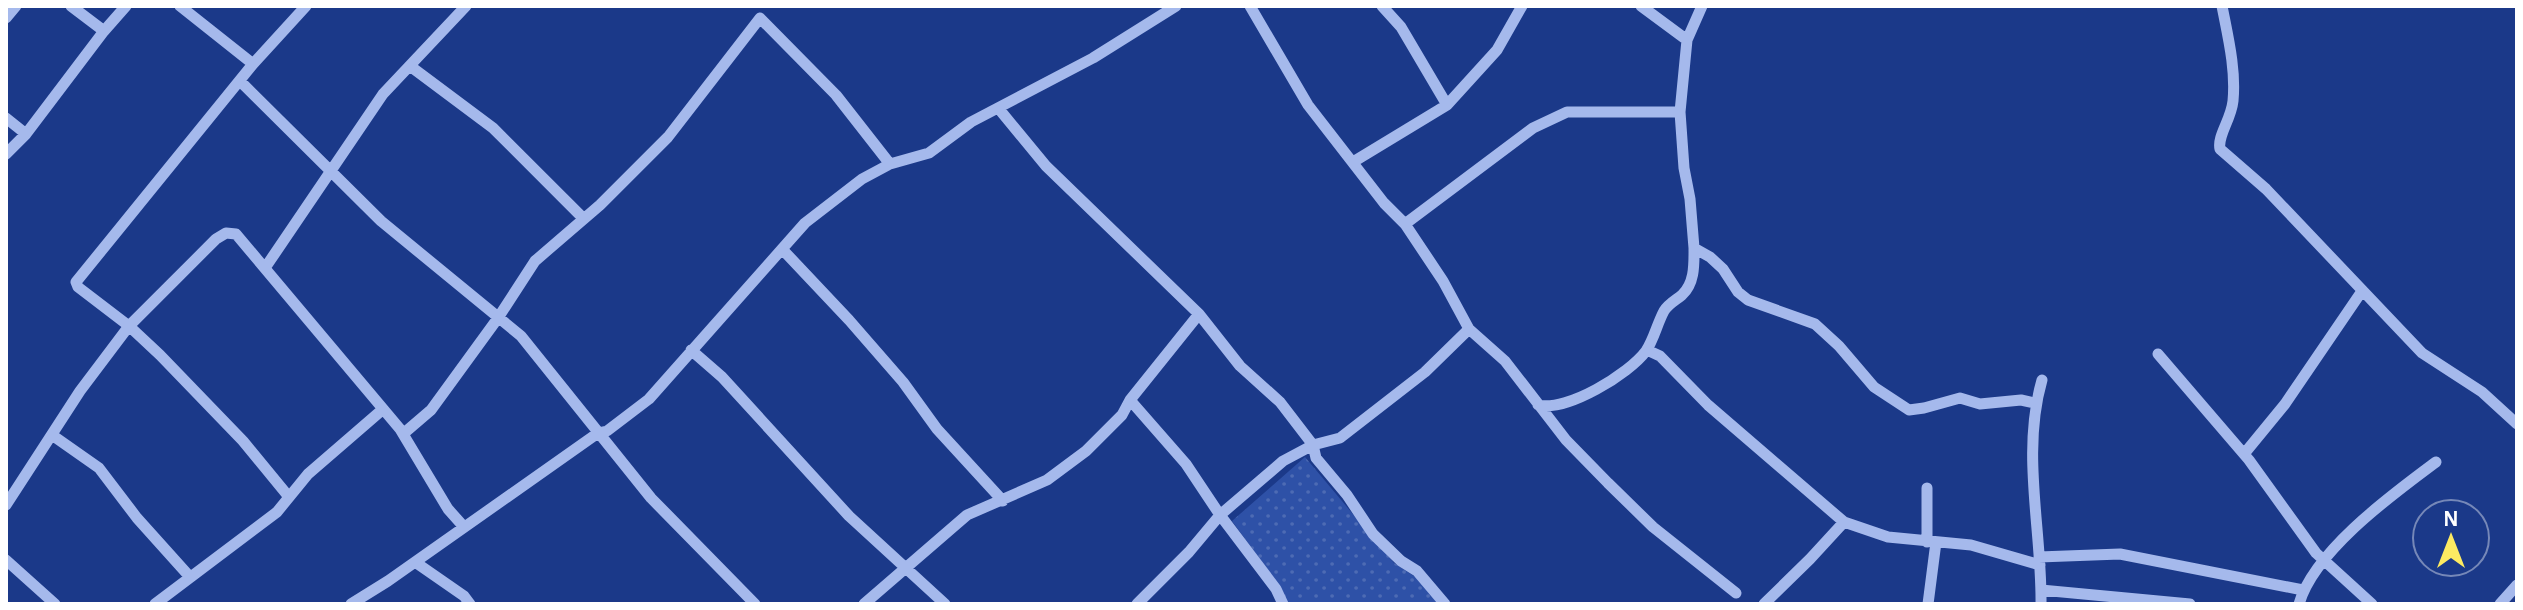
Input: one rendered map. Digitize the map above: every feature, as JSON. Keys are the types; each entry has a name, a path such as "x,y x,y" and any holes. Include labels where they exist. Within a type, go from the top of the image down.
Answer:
{"street":[{"path":"6,18 16,6"},
{"path":"71,6 104,31"},
{"path":"6,154 26,134 126,6"},
{"path":"180,6 253,64"},
{"path":"289,497 243,441 129,326 78,287 76,282 253,64 306,6"},
{"path":"265,268 383,94 466,6"},
{"path":"351,604 598,433 607,431 649,399 805,223 862,179 890,164 929,153 971,122 1093,58 1176,6"},
{"path":"1250,6 1308,105 1384,203 1405,224 1443,281 1469,329 1505,361 1566,440 1653,527 1736,593"},
{"path":"1382,6 1401,27 1447,105"},
{"path":"1353,162 1447,105 1497,50 1522,6"},
{"path":"1641,6 1687,40"},
{"path":"1538,405 1559,406 1631,366 1647,350 1665,308 1686,292 1692,279 1694,248 1680,112 1687,40 1702,6"},
{"path":"2222,6 2234,91 2230,118 2219,137 2220,149 2266,189 2422,353 2482,392 2517,424"},
{"path":"403,434 431,410 535,261 668,137 760,18 836,95 890,164"},
{"path":"410,66 493,128 583,218"},
{"path":"240,81 331,173 412,248 521,336 651,498 755,604"},
{"path":"999,109 1046,166 1199,314 1240,366 1280,402 1313,445 1316,458 1347,495 1373,534 1401,561 1417,571 1445,604"},
{"path":"1405,224 1533,128 1555,116 1567,112 1680,112"},
{"path":"6,118 26,134"},
{"path":"6,505 129,326 216,239 226,233 236,234 403,434 448,509 464,527"},
{"path":"1694,248 1723,269 1738,292 1748,300 1815,324 1839,346 1874,387 1909,410 1960,398 1980,404 2021,400 2035,403"},
{"path":"782,249 903,382 937,429 1003,501"},
{"path":"2244,454 2285,404 2362,291"},
{"path":"864,604 967,515 1047,480 1086,451 1122,415 1130,400 1199,314"},
{"path":"1137,604 1189,552 1220,515 1283,461 1313,445 1340,438 1425,372 1469,329"},
{"path":"691,350 722,377 849,516 945,604"},
{"path":"1647,350 1660,356 1708,405 1844,522 1888,537 1991,549 2040,561 2120,554 2303,590"},
{"path":"2158,354 2244,454 2316,553 2372,604"},
{"path":"2041,604 2032,477 2035,403 2042,380"},
{"path":"1130,400 1186,464 1276,589 1283,604"},
{"path":"155,604 277,512 308,474 382,410"},
{"path":"52,435 99,468 137,518 190,577"},
{"path":"2299,604 2303,590 2324,560 2383,502 2436,462"},
{"path":"1927,488 1931,542 1928,604"},
{"path":"1764,604 1844,522"},
{"path":"6,560 55,604"},
{"path":"415,562 464,596 470,604"},
{"path":"2500,604 2517,585"},
{"path":"2041,590 2190,604"}],"shaded area":[{"path":"1305,457 1394,563 1423,582 1441,604 1288,604 1276,581 1232,521"}]}
